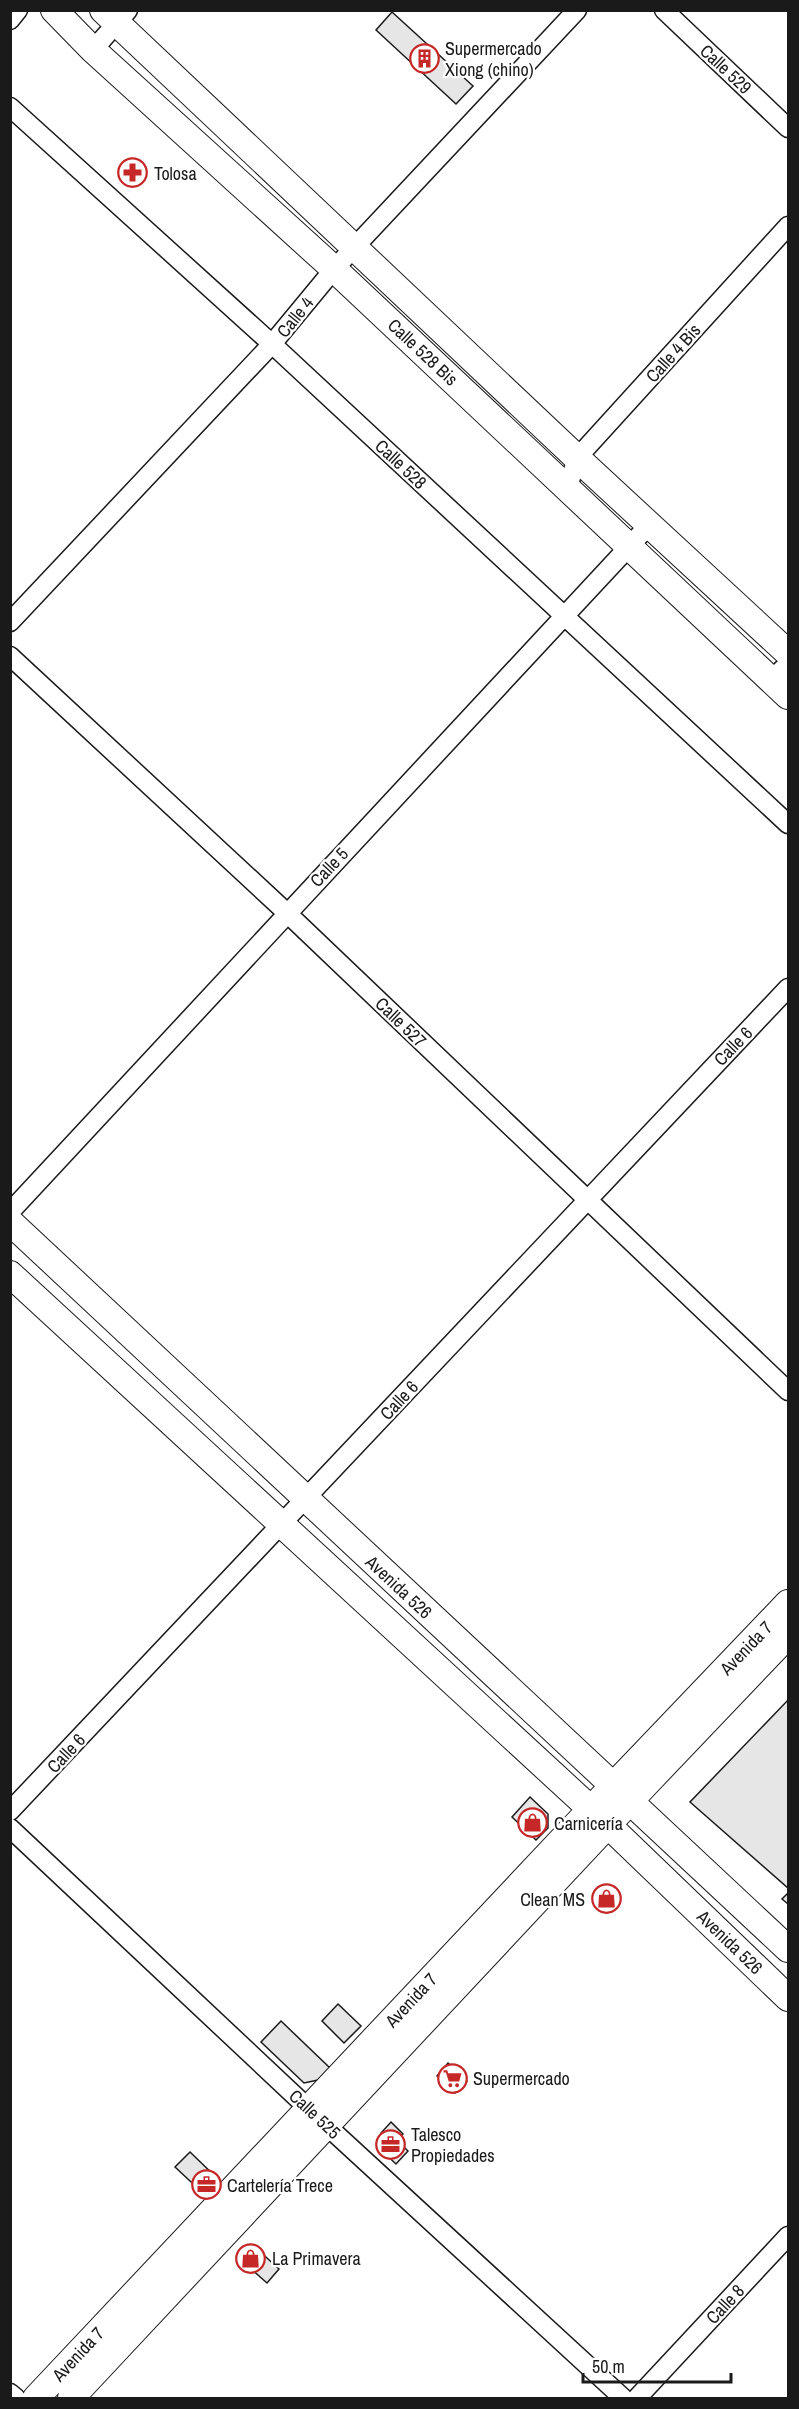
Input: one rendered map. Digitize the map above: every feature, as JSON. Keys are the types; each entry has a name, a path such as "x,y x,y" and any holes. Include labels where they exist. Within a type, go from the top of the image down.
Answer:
{"main road":[{"name":"Calle 528 Bis","path":"54,10 93,51 334,269 629,545 783,680"},
{"name":"Calle 528 Bis","path":"116,15 355,248 577,458 789,653"},
{"name":"Avenida 526","path":"10,1222 305,1500 789,1949"},
{"name":"Avenida 526","path":"10,1274 600,1818 789,1998"},
{"name":"Avenida 7","path":"36,2398 317,2116 600,1818 789,1604"},
{"name":"Avenida 7","path":"622,1793 789,1635"},
{"name":"Avenida 7","path":"71,2398 317,2116"}],"street":[{"path":"10,20 18,10"},
{"name":"Calle 4","path":"10,622 272,344 334,269 577,10"},
{"name":"Calle 529","path":"664,10 789,128"},
{"path":"93,51 116,15"},
{"name":"Calle 528","path":"10,107 272,344 789,824"},
{"name":"Calle 4 Bis","path":"568,487 577,458 789,226"},
{"name":"Calle 5","path":"10,1212 650,524"},
{"name":"Calle 527","path":"10,657 287,913 789,1391"},
{"name":"Calle 6","path":"10,1811 789,988"},
{"name":"Calle 525","path":"10,1828 622,2398"},
{"name":"Calle 8","path":"637,2398 789,2236"},
{"path":"10,2393 16,2398"}],"building":[{"name":"Supermercado Xiong (chino)","path":"392,12 473,86 456,104 376,30"},
{"path":"788,1700 788,1888 690,1802"},
{"name":"Carnicería","path":"530,1797 548,1814 548,1828 536,1840 512,1817"},
{"name":"Clean MS","path":"606,1891 614,1898 606,1907 598,1900"},
{"path":"788,1893 788,1904 782,1899"},
{"path":"338,2004 361,2026 344,2043 322,2021"},
{"path":"281,2021 330,2068 318,2080 304,2083 261,2042"},
{"name":"Supermercado","path":"448,2063 467,2081 455,2093 437,2076"},
{"name":"Talesco Propiedades","path":"391,2122 403,2134 397,2140 408,2151 396,2164 379,2148 381,2133"},
{"path":"190,2152 219,2180 205,2195 175,2167"},
{"path":"255,2247 279,2269 267,2283 242,2261"}],"place":[{"name":"Supermercado Xiong (chino)","path":"424,58"},
{"name":"Tolosa","path":"133,173"},
{"name":"Carnicería","path":"533,1823"},
{"name":"Clean MS","path":"606,1899"},
{"name":"Supermercado","path":"452,2078"},
{"name":"Talesco Propiedades","path":"390,2144"},
{"name":"Cartelería Trece","path":"206,2185"},
{"name":"La Primavera","path":"251,2258"}]}
